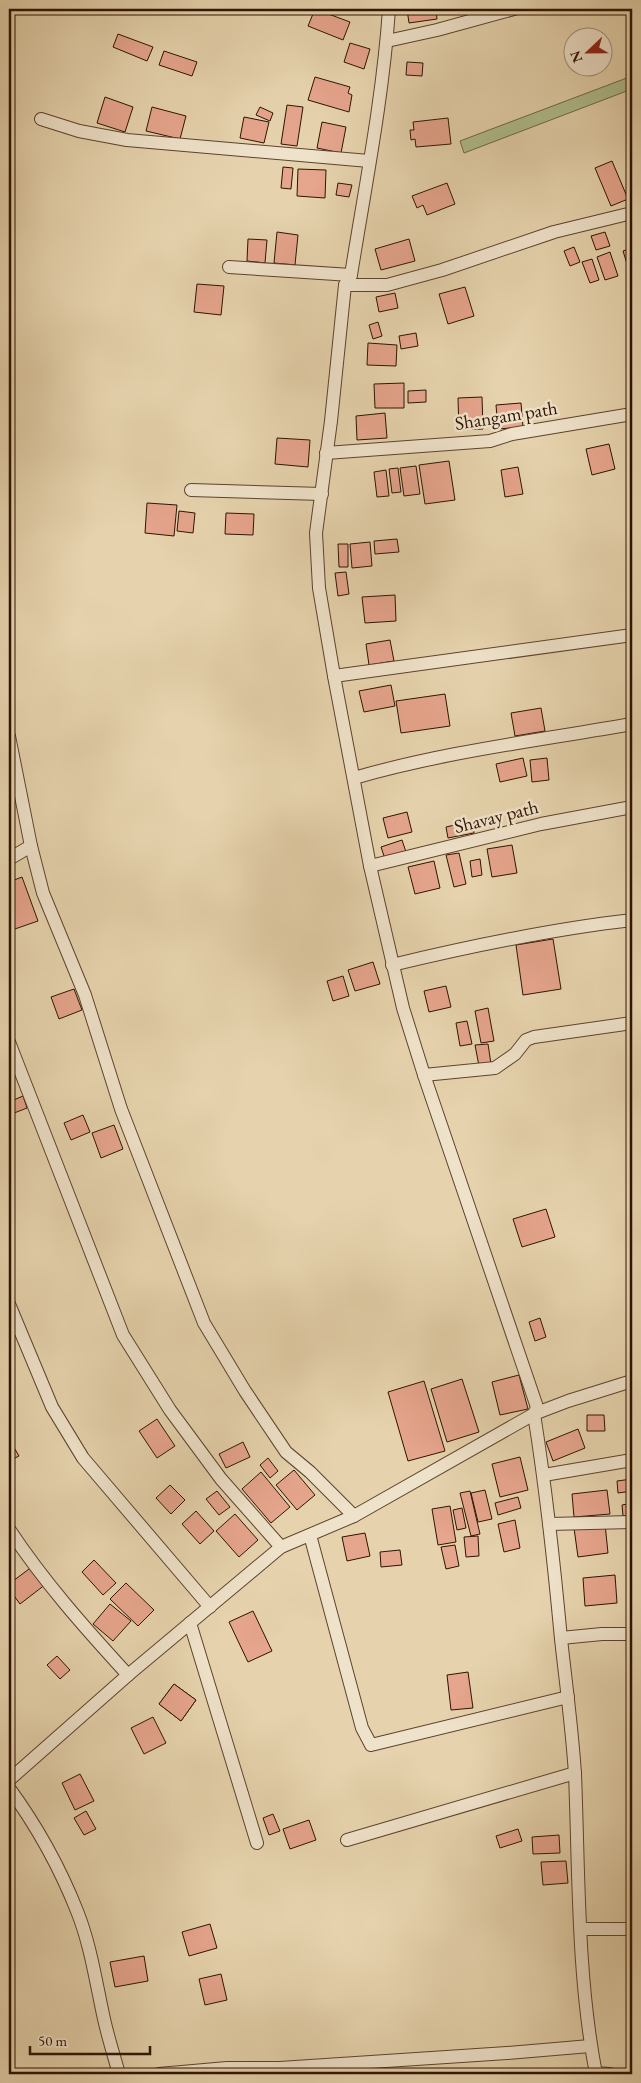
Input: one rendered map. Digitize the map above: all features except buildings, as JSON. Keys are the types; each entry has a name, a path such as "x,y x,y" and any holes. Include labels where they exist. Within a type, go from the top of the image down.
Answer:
{"street":[{"path":"388,9 387,41 369,161 348,280 316,533 319,578 334,676 370,866 392,965 424,1074 537,1407 534,1414 544,1475 575,1773 581,1929 580,1956 595,2074 610,2074"},
{"path":"387,41 437,30 514,9"},
{"path":"41,119 79,130 127,140 369,161"},
{"path":"229,267 387,285 442,270 554,232 632,214"},
{"name":"Shangam path","path":"326,452 490,441 512,434 632,414"},
{"path":"191,490 322,494"},
{"path":"334,676 632,635"},
{"path":"354,778 382,770 479,750 632,724"},
{"path":"9,736 31,846 43,893 85,995 121,1108 204,1323 245,1391 286,1452 310,1472 354,1516"},
{"name":"Shavay path","path":"370,866 541,824 632,807"},
{"path":"9,859 31,846"},
{"path":"392,965 456,950 590,924 632,920"},
{"path":"424,1074 495,1068 515,1054 526,1040 534,1037 632,1023"},
{"path":"9,1042 123,1335 170,1410 221,1479 281,1547"},
{"path":"9,1304 52,1408 83,1458 210,1607"},
{"path":"9,1780 128,1675 281,1547 354,1516 534,1414 576,1398 632,1381"},
{"path":"544,1475 632,1460"},
{"path":"549,1524 632,1522"},
{"path":"9,1528 25,1553 74,1617 128,1675"},
{"path":"310,1535 362,1728 371,1745 568,1697"},
{"path":"190,1623 257,1843"},
{"path":"561,1638 602,1634 632,1634"},
{"path":"347,1840 575,1773"},
{"path":"9,1788 23,1807 58,1868 78,1912 95,1971 104,2020 119,2074"},
{"path":"581,1929 632,1929"},
{"path":"159,2074 227,2068 280,2068 590,2046"}],"green space":[{"path":"632,76 632,89 464,153 460,141"}]}
